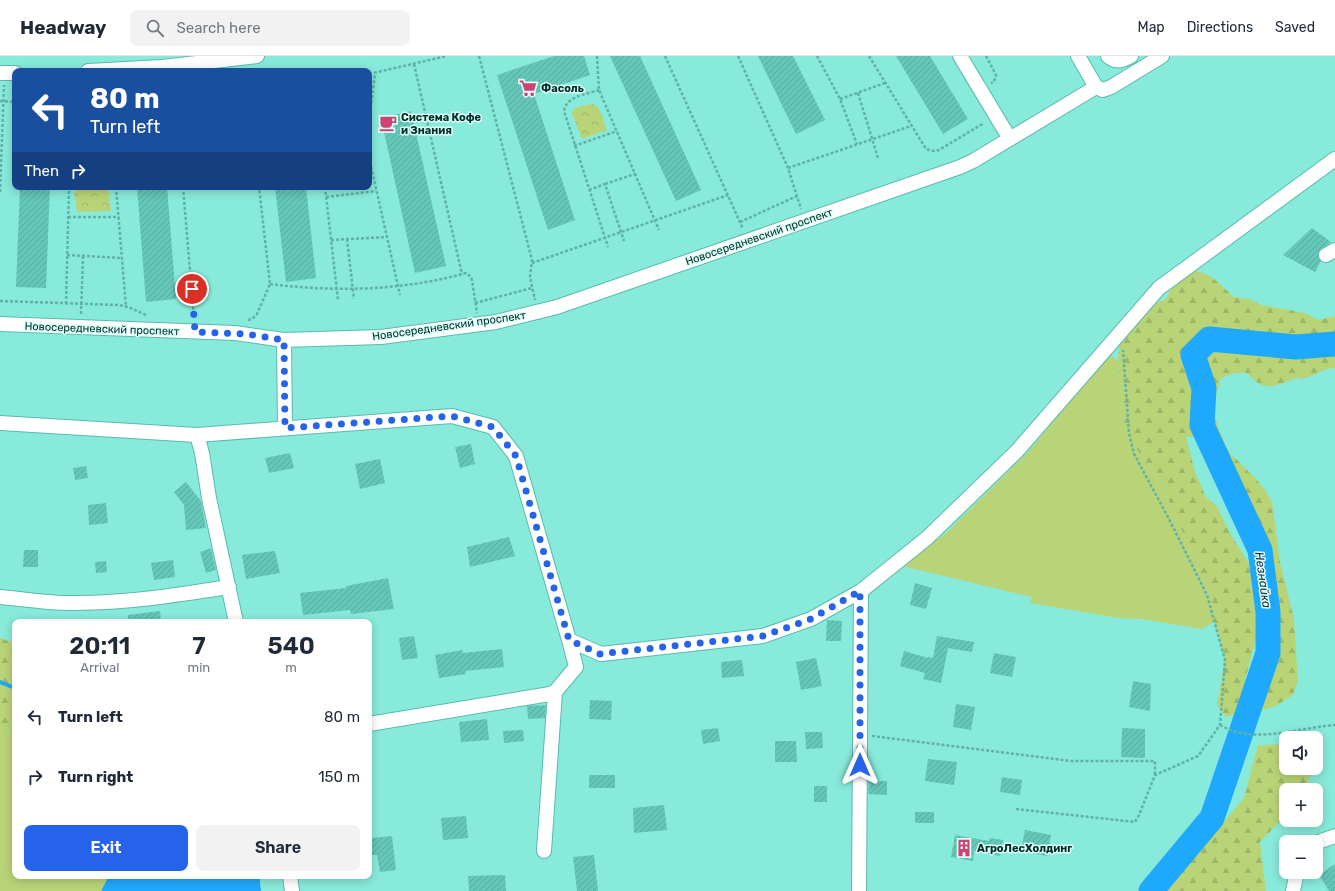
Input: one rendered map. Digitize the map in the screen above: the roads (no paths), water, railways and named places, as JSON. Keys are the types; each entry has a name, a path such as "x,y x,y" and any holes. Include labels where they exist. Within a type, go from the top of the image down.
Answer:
{"street":[{"path":"144,68 162,67 222,58 257,56"},
{"path":"960,56 1010,139"},
{"path":"1078,56 1096,86 1103,90 1162,56"},
{"path":"1108,56 1117,61 1131,56"},
{"path":"0,73 12,72"},
{"name":"Новосередневский проспект","path":"0,324 247,334 284,340 381,337 478,324 538,312 564,305 950,171 973,161 1096,86"},
{"path":"569,640 600,654 763,636 811,619 860,591 927,538 1017,451 1159,288 1335,159"},
{"path":"284,340 285,428"},
{"path":"0,423 197,435 452,416 493,427 516,456 576,667 554,692 544,851"},
{"path":"197,435 202,453 209,498 235,619"},
{"path":"0,597 75,603 108,602 167,597 229,586"},
{"path":"859,891 861,734 860,591"},
{"path":"372,723 554,692"},
{"path":"1323,840 1335,836"},
{"path":"290,879 292,891"},
{"path":"1293,891 1296,879"}],"water":[{"path":"107,879 260,879 261,891 101,891"}],"waterway":[{"name":"Незнайка","path":"1151,891 1212,818 1268,653 1268,612 1260,550 1202,425 1204,388 1193,355 1209,339 1296,347 1335,344"},
{"path":"0,682 12,687"}],"place":[{"name":"Фасоль","path":"528,88"},
{"name":"Система Кофе и Знания","path":"388,123"},
{"name":"АгроЛесХолдинг","path":"964,848"}]}
